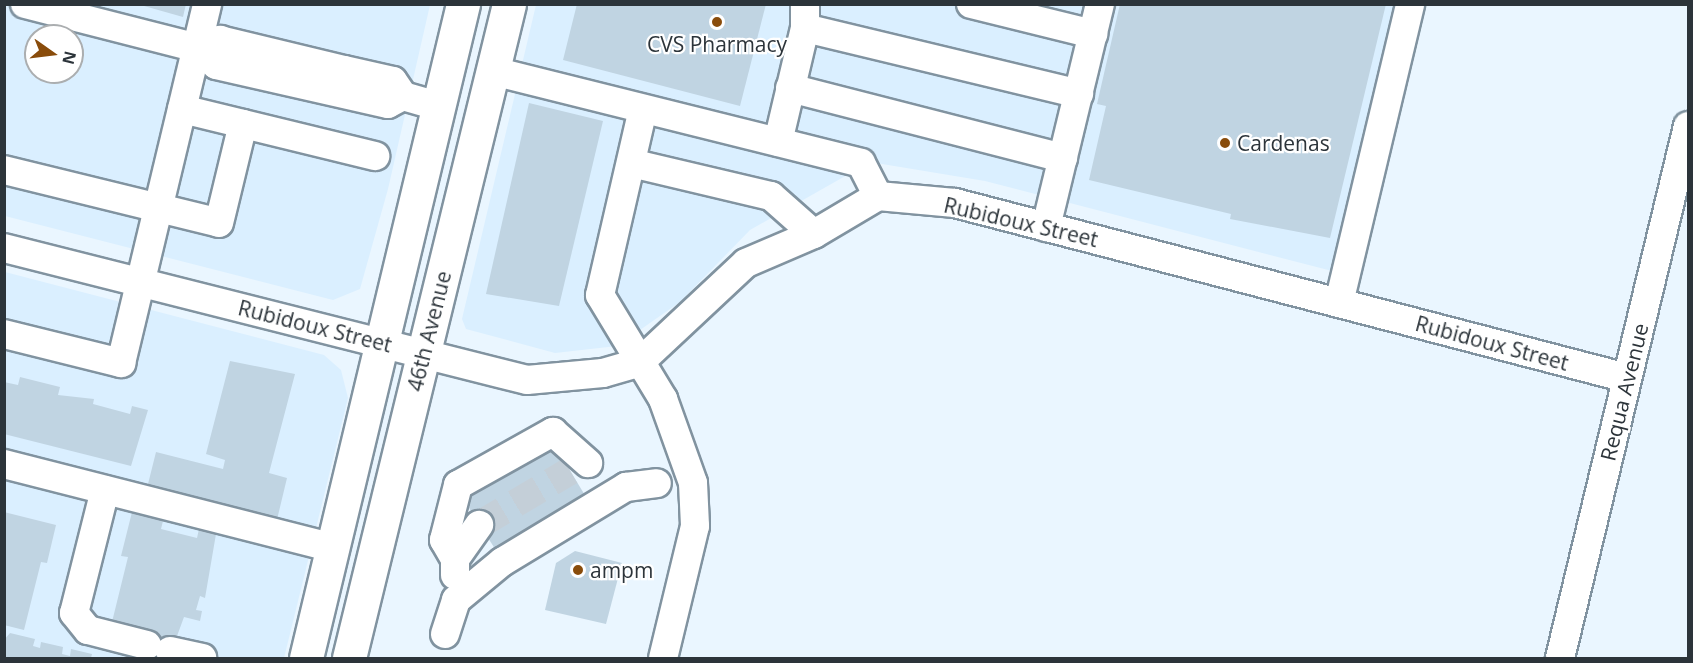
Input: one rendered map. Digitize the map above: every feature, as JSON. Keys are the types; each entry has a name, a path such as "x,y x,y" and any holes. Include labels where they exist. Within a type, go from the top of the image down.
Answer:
{"main road":[{"name":"46th Avenue","path":"306,658 463,4"},
{"name":"46th Avenue","path":"349,658 509,4"}],"street":[{"path":"25,4 203,49 220,40 393,81 403,96 439,106"},
{"path":"4,334 121,363 183,109 203,49 207,4"},
{"path":"971,4 1093,34"},
{"path":"1046,227 1100,4"},
{"path":"1339,303 1410,4"},
{"path":"778,142 805,16 1079,94"},
{"path":"493,70 861,163 878,196"},
{"path":"790,88 1063,158"},
{"path":"183,109 375,156"},
{"path":"643,109 600,295 639,363 663,399 681,442 696,506 663,658"},
{"path":"4,170 219,223 243,124"},
{"name":"Requa Avenue","path":"1560,658 1689,126"},
{"path":"631,163 771,196 814,234"},
{"name":"Rubidoux Street","path":"4,248 527,380 603,374 639,363 746,263 814,234 878,196 955,203 1627,378"},
{"path":"445,634 456,600 455,559 444,540 458,485 553,432 579,467 626,487"},
{"path":"4,464 333,548"},
{"path":"456,600 502,562 626,487 657,483"},
{"path":"105,490 74,613 88,630 202,658"},
{"path":"455,559 479,525"}],"shaded area":[{"path":"4,5 430,5 388,189 360,289 333,300 5,216"},
{"path":"536,5 1404,5 1336,272 985,181 870,162 750,230 680,302 617,346 555,353 466,329 462,319"},
{"path":"5,272 324,355 341,370 348,398 284,658 5,658"}],"building":[{"path":"137,4 186,4 183,17"},
{"name":"CVS Pharmacy","path":"577,4 766,4 740,106 563,60"},
{"name":"Cardenas","path":"1120,4 1386,4 1330,238 1230,219 1231,214 1089,180 1106,106 1097,104"},
{"path":"529,103 603,121 559,306 486,294"},
{"path":"230,361 295,374 269,473 287,478 275,528 145,496 156,452 223,469 225,460 206,454"},
{"path":"20,377 60,387 58,395 94,399 93,404 130,414 132,406 148,410 131,466 4,434 4,382 18,385"},
{"path":"554,444 586,497 497,552 464,500"},
{"path":"4,512 56,525 47,563 41,562 24,630 4,625"},
{"path":"132,512 163,521 161,529 197,538 199,529 216,534 205,598 200,596 196,610 202,611 200,621 184,617 169,658 143,658 112,622 128,557 121,556"},
{"path":"575,551 622,563 606,624 545,610 556,563"},
{"path":"10,633 35,639 33,646 40,648 41,642 63,647 62,654 70,656 71,649 92,654 91,658 4,658 4,640"}],"tunnel":[{"path":"479,525 570,471"}],"place":[{"name":"CVS Pharmacy","path":"717,22"},
{"name":"Cardenas","path":"1225,143"},
{"name":"ampm","path":"578,570"}]}
